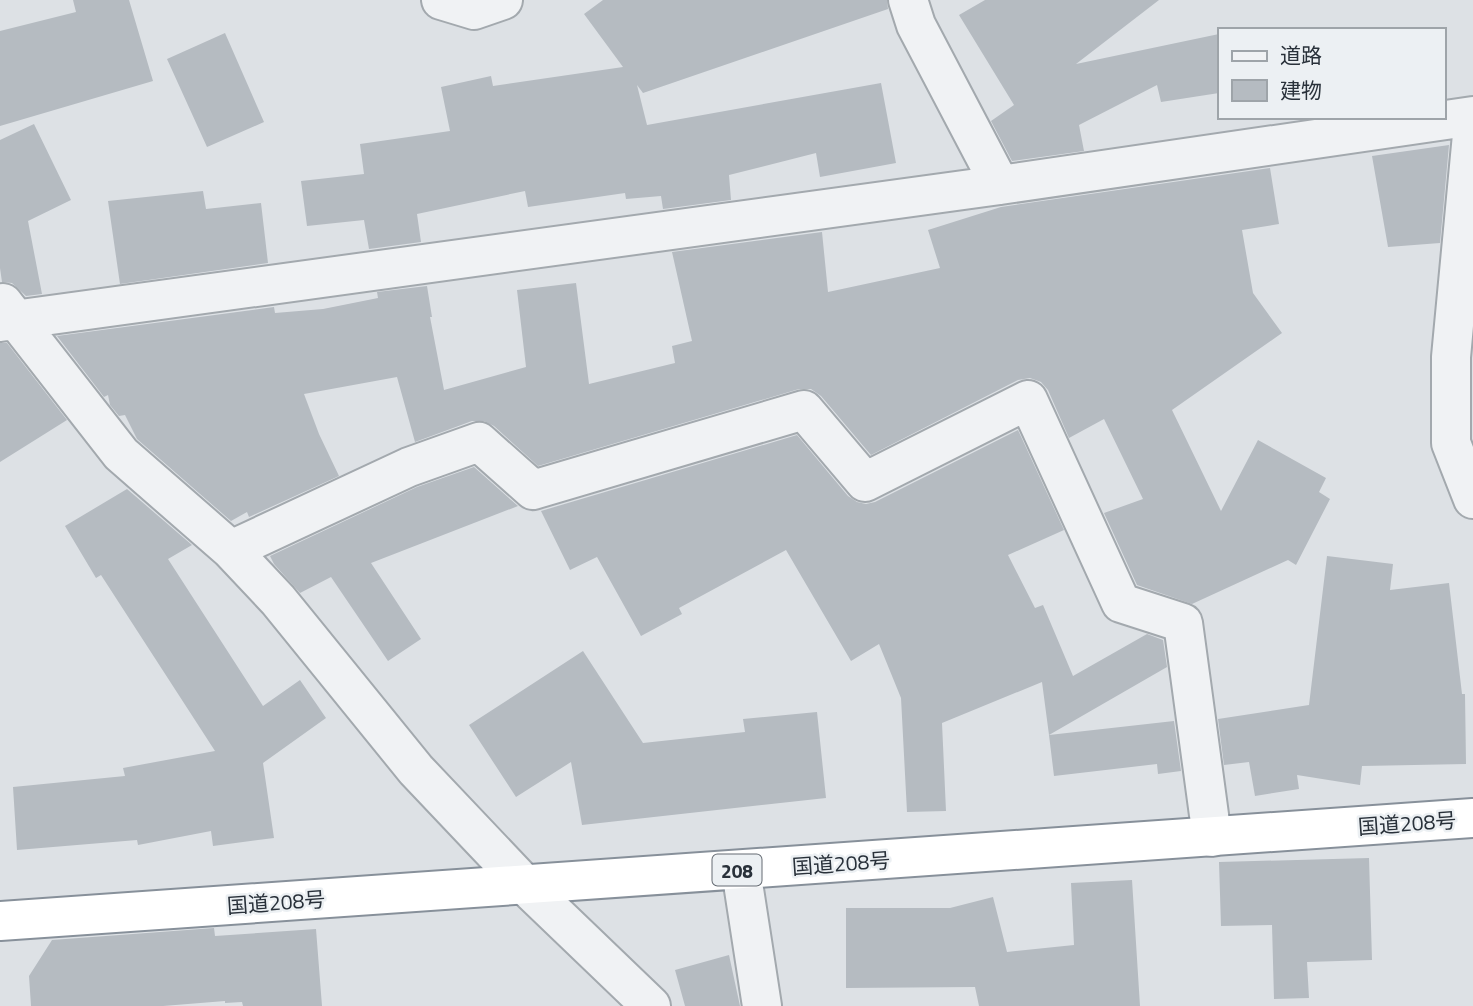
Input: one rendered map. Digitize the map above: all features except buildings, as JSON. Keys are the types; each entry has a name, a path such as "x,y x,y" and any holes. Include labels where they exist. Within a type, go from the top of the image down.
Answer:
{"highway":[{"name":"国道208号","path":"0,921 1473,818"}],"street":[{"path":"441,0 474,10 503,0"},
{"path":"908,0 916,25 1000,185"},
{"path":"5,313 1000,185 1473,116"},
{"path":"1473,124 1451,357 1451,443 1473,499"},
{"path":"5,313 121,454 231,550 278,600 416,770 525,885 651,1006"},
{"path":"231,550 409,467 479,442 533,491 804,410 865,482 1028,400 1121,603 1184,623 1212,836"},
{"path":"741,870 762,1006"}]}
